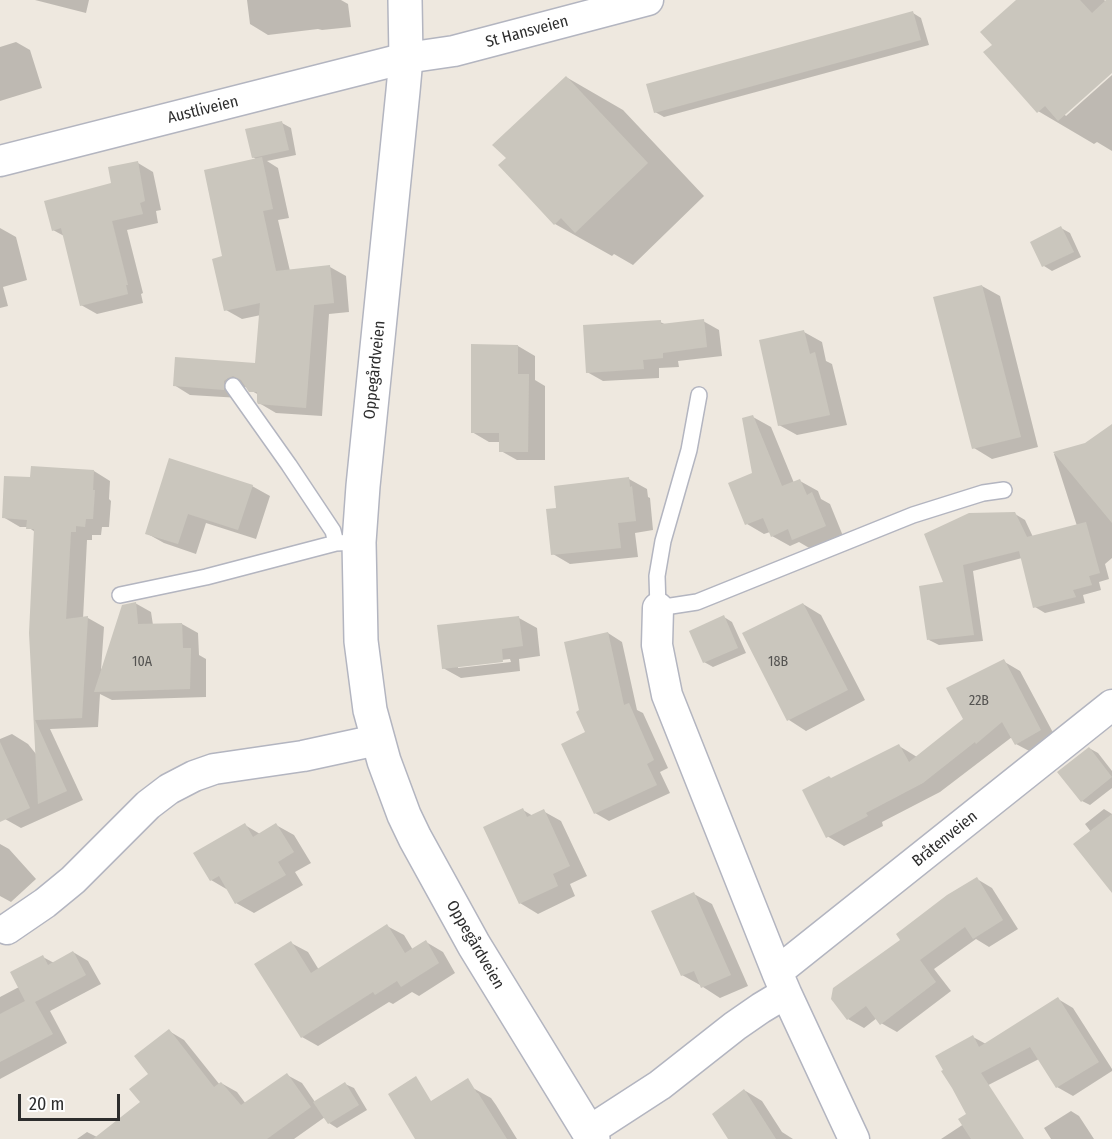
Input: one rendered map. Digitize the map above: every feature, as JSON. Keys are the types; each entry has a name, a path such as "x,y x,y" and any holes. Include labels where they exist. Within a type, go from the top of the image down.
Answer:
{"main road":[{"name":"Oppegårdveien","path":"405,0 406,58 364,476 347,542 370,710 377,740 404,815 430,868 490,971 591,1135"}],"street":[{"name":"St Hansveien","path":"406,58 454,51 645,0"},
{"name":"Austliveien","path":"0,161 406,58"},
{"path":"658,608 657,645 667,695 782,983 854,1139"},
{"name":"Bråtenveien","path":"591,1135 761,1008 782,983 1112,705"},
{"path":"7,929 73,880 148,805 169,789 194,776 214,769 303,756 377,740"}],"lane":[{"path":"233,386 333,531 347,542"},
{"path":"699,395 689,450 663,541 657,576 658,608 697,602 913,515 983,493 1004,490"},
{"path":"120,595 206,577 347,542"}],"building":[{"path":"1016,0 1080,0 1092,13 1106,0 1112,0 1112,73 1058,121 1045,106 1037,113 983,52 992,45 980,32"},
{"path":"913,11 921,40 654,113 646,84"},
{"path":"566,76 648,163 575,233 561,218 554,225 498,165 506,158 492,145"},
{"path":"282,121 289,150 252,158 245,129"},
{"path":"262,157 273,209 263,211 276,271 330,265 334,303 314,305 306,408 258,404 257,392 249,392 241,380 233,376 224,381 224,390 173,386 175,357 255,363 260,303 224,311 212,259 222,256 204,170"},
{"path":"138,161 145,201 140,203 143,214 112,221 128,285 126,285 128,294 80,306 61,228 52,231 44,201 111,183 108,167"},
{"path":"1061,226 1074,252 1042,267 1030,242"},
{"path":"982,285 1021,437 972,449 933,297"},
{"path":"704,319 707,347 663,353 663,358 643,360 644,369 586,373 583,325 661,320 661,324"},
{"path":"804,330 810,354 815,352 830,415 778,426 759,340"},
{"path":"471,344 518,345 518,374 529,374 528,452 499,452 499,433 471,433"},
{"path":"753,415 782,486 800,479 807,495 812,492 826,526 792,540 788,529 771,537 763,518 745,525 728,483 752,473 742,418"},
{"path":"1112,424 1112,523 1053,452 1085,443"},
{"path":"169,458 253,485 238,530 188,514 178,544 145,534"},
{"path":"31,466 94,470 93,490 95,490 93,519 86,519 85,527 76,526 76,532 71,532 66,619 88,616 82,718 35,720 67,791 38,804 29,633 34,529 26,529 27,520 2,518 4,476 30,477"},
{"path":"629,477 636,521 618,523 621,548 551,555 546,509 556,508 554,486"},
{"path":"1015,512 1027,537 1086,522 1100,573 1089,576 1092,585 1073,590 1076,597 1033,608 1019,551 963,565 974,635 927,640 919,586 943,582 924,534 969,513"},
{"path":"136,602 138,624 182,623 183,648 191,648 190,689 94,692 122,605"},
{"path":"803,603 848,690 787,721 742,633"},
{"path":"724,615 738,648 703,663 689,631"},
{"path":"519,616 523,646 502,649 503,662 442,669 437,625"},
{"path":"608,632 624,705 629,703 654,760 647,764 657,785 594,814 561,744 585,732 576,712 579,710 564,642"},
{"path":"1004,659 1041,730 1015,745 1002,722 923,783 866,813 868,816 826,838 802,790 899,744 909,762 963,719 946,688"},
{"path":"0,742 30,808 0,822"},
{"path":"1089,747 1112,777 1081,802 1057,772"},
{"path":"523,808 527,817 544,809 570,866 553,874 558,886 519,904 483,827"},
{"path":"1112,814 1112,893 1073,844"},
{"path":"245,823 253,837 276,823 294,852 278,862 286,875 235,904 219,876 210,881 193,853"},
{"path":"977,877 1003,920 973,939 965,927 920,960 936,982 880,1025 866,1006 847,1020 831,999 833,988 900,940 896,934 947,895"},
{"path":"694,892 731,975 701,988 694,971 681,976 651,911"},
{"path":"387,924 405,953 426,940 439,963 401,987 397,981 375,995 373,992 301,1038 254,964 291,941 311,973"},
{"path":"73,951 86,975 35,1002 53,1034 0,1062 0,1014 25,1001 10,972 43,955 48,965"},
{"path":"1058,997 1099,1062 1056,1088 1030,1047 981,1073 1024,1139 971,1139 958,1119 966,1114 935,1056 973,1035 979,1047"},
{"path":"169,1029 214,1087 221,1082 241,1105 287,1073 311,1107 267,1139 93,1139 140,1102 129,1089 148,1074 134,1056"},
{"path":"416,1076 431,1101 468,1078 507,1139 415,1139 388,1094"},
{"path":"345,1082 359,1105 328,1124 313,1102"},
{"path":"744,1089 776,1139 728,1139 712,1114"}]}
